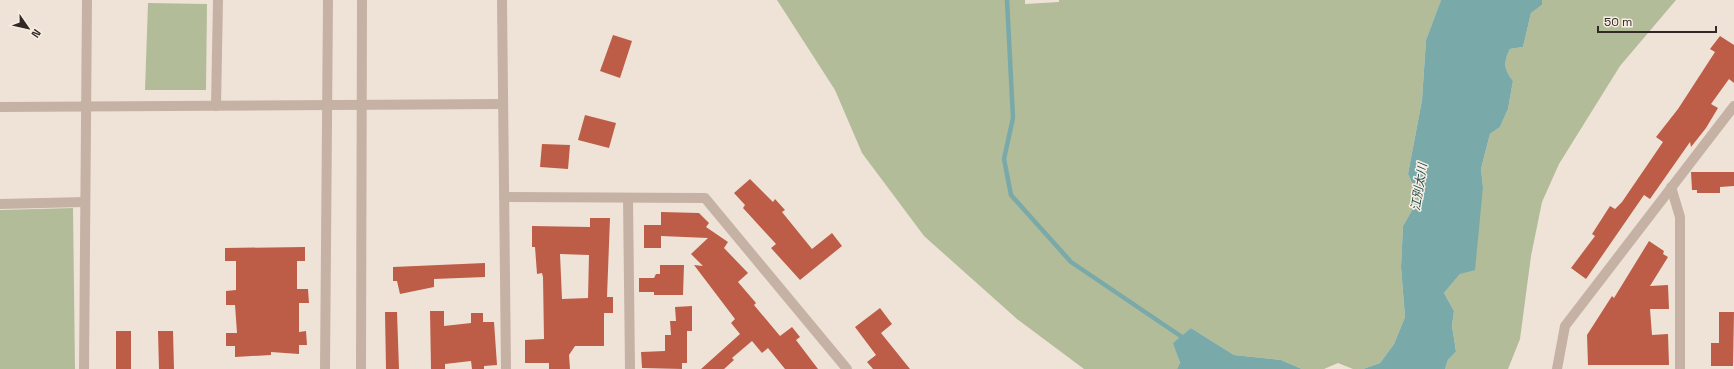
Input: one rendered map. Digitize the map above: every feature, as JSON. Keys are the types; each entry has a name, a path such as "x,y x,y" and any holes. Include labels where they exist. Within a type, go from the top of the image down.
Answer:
{"street":[{"path":"84,369 87,0"},
{"path":"216,106 218,0"},
{"path":"325,369 328,0"},
{"path":"361,369 362,0"},
{"path":"502,0 506,369"},
{"path":"0,107 503,104"},
{"path":"1557,369 1565,326 1734,106"},
{"path":"1672,187 1680,217 1680,369"},
{"path":"504,197 705,198 847,369"},
{"path":"628,198 630,369"},
{"path":"0,204 85,202"}],"green space":[{"path":"777,0 1025,0 1025,4 1059,2 1059,0 1441,0 1426,40 1422,100 1408,174 1419,198 1403,226 1401,267 1405,317 1394,344 1380,363 1363,369 1353,369 1338,363 1324,369 1302,369 1281,360 1234,355 1191,328 1174,343 1180,364 1177,369 1084,369 1017,319 924,236 862,153 835,90"},
{"path":"1542,0 1676,0 1620,66 1559,164 1542,202 1531,256 1520,339 1508,369 1445,369 1448,360 1456,350 1452,326 1454,311 1444,293 1460,274 1483,187 1481,169 1490,134 1500,127 1508,109 1513,81 1506,69 1506,58 1510,49 1523,47 1531,13 1542,5"},
{"path":"148,3 207,4 206,90 145,90"},
{"path":"73,208 75,369 0,369 0,210"}],"water":[{"name":"江別太川","path":"1441,0 1542,0 1542,5 1531,13 1523,47 1510,49 1506,58 1506,69 1513,81 1508,109 1500,127 1490,134 1481,169 1483,187 1475,270 1460,274 1444,293 1454,311 1452,326 1456,351 1448,360 1445,369 1363,369 1380,363 1394,344 1405,317 1401,267 1403,226 1419,198 1408,174 1422,100 1426,40"},
{"path":"1191,328 1234,355 1281,360 1302,369 1177,369 1180,363 1173,343"}],"building":[{"path":"613,35 632,41 620,78 600,71"},
{"path":"1720,36 1734,45 1734,83 1729,79 1711,104 1718,108 1706,128 1691,147 1690,142 1650,199 1644,195 1586,279 1571,268 1595,236 1592,234 1610,206 1615,209 1622,202 1663,142 1656,137 1678,109 1715,52 1710,49"},
{"path":"585,115 616,123 609,148 578,140"},
{"path":"542,144 570,145 568,169 540,167"},
{"path":"1691,172 1734,172 1734,186 1720,187 1720,193 1697,193 1697,190 1692,190"},
{"path":"750,179 773,202 775,199 785,210 782,212 812,249 832,233 842,246 800,280 771,248 776,244 743,208 745,205 734,193"},
{"path":"661,212 699,213 709,223 706,227 728,242 724,248 748,273 738,282 756,303 754,305 780,336 792,327 800,337 796,340 818,369 785,369 768,348 762,353 752,341 732,358 734,360 724,369 701,369 740,334 731,323 735,319 694,265 703,266 691,254 708,238 661,236"},
{"path":"590,218 610,218 607,297 613,297 613,313 604,313 604,346 575,346 569,355 570,369 549,369 549,363 525,363 525,340 544,339 543,277 542,273 537,274 535,247 532,247 532,226 590,227","holes":["560,254 589,255 588,298 562,299"]},
{"path":"644,225 661,225 661,248 644,248"},
{"path":"1649,241 1664,251 1663,254 1668,257 1650,286 1668,285 1669,309 1650,309 1652,335 1668,334 1669,365 1588,365 1587,335 1612,296 1614,298"},
{"path":"305,247 305,261 297,261 297,289 308,289 309,303 299,303 299,332 306,331 307,345 299,345 299,354 271,352 271,355 235,357 235,346 226,346 226,333 237,333 235,305 226,305 226,291 236,290 236,261 225,261 225,248"},
{"path":"485,263 485,277 434,279 434,287 400,294 397,281 393,281 393,267"},
{"path":"660,265 684,265 683,295 654,295 654,292 639,292 639,278 654,278 656,274 660,274"},
{"path":"692,306 692,331 687,331 687,363 682,363 682,369 642,368 641,352 665,351 665,335 671,335 670,321 676,321 675,307"},
{"path":"880,308 892,324 881,333 910,369 873,369 867,362 876,355 855,327"},
{"path":"430,311 444,311 444,326 471,323 471,313 483,313 483,322 494,322 497,365 484,366 484,369 472,369 471,361 445,364 445,369 431,369"},
{"path":"385,312 397,312 399,369 386,369"},
{"path":"1719,312 1734,312 1733,366 1711,366 1711,343 1719,343"},
{"path":"116,331 131,331 131,369 116,369"},
{"path":"158,331 173,331 174,369 159,369"}],"waterway":[{"path":"1007,0 1013,118 1004,159 1011,195 1071,262 1185,339"}]}
